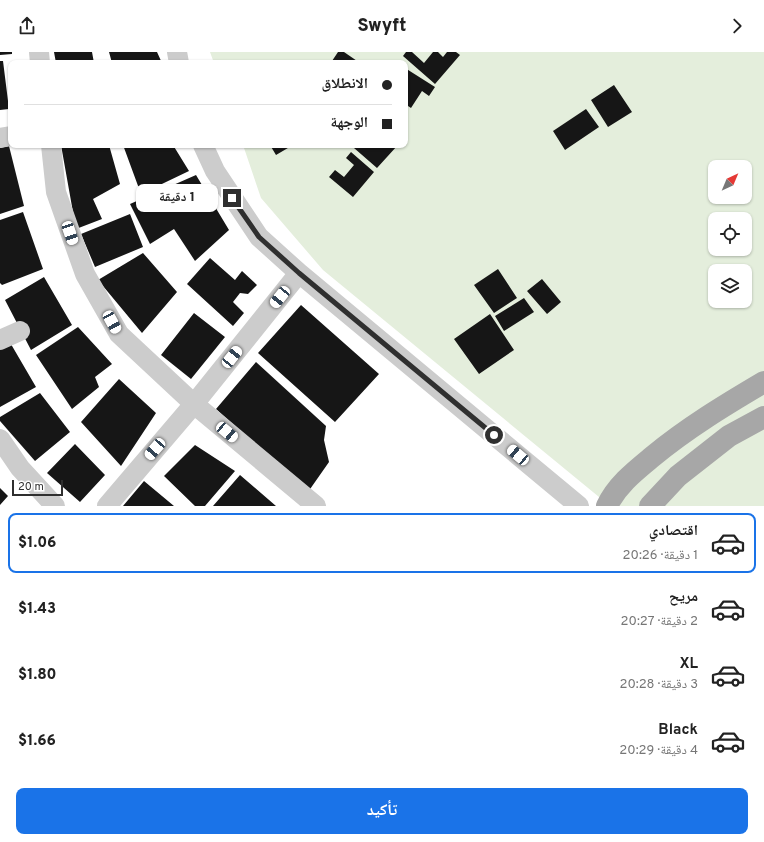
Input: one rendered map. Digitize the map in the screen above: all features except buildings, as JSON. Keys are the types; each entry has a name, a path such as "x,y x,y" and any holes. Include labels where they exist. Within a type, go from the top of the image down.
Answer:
{"main road":[{"path":"607,506 630,475 664,447 714,412 764,382"},
{"path":"650,506 678,476 729,436 764,416"}],"street":[{"path":"51,148 56,192 84,274 119,334 194,404 316,506"},
{"path":"204,148 215,171 259,237 299,273 580,506"},
{"path":"107,506 194,404 299,273"},
{"path":"0,340 20,331"},
{"path":"0,439 20,468 54,506"}],"green space":[{"path":"210,52 764,52 764,506 610,506 323,270 261,198 244,148 408,148 408,60 213,60"}],"route":[{"path":"232,198 259,237 299,273 494,435"}]}
